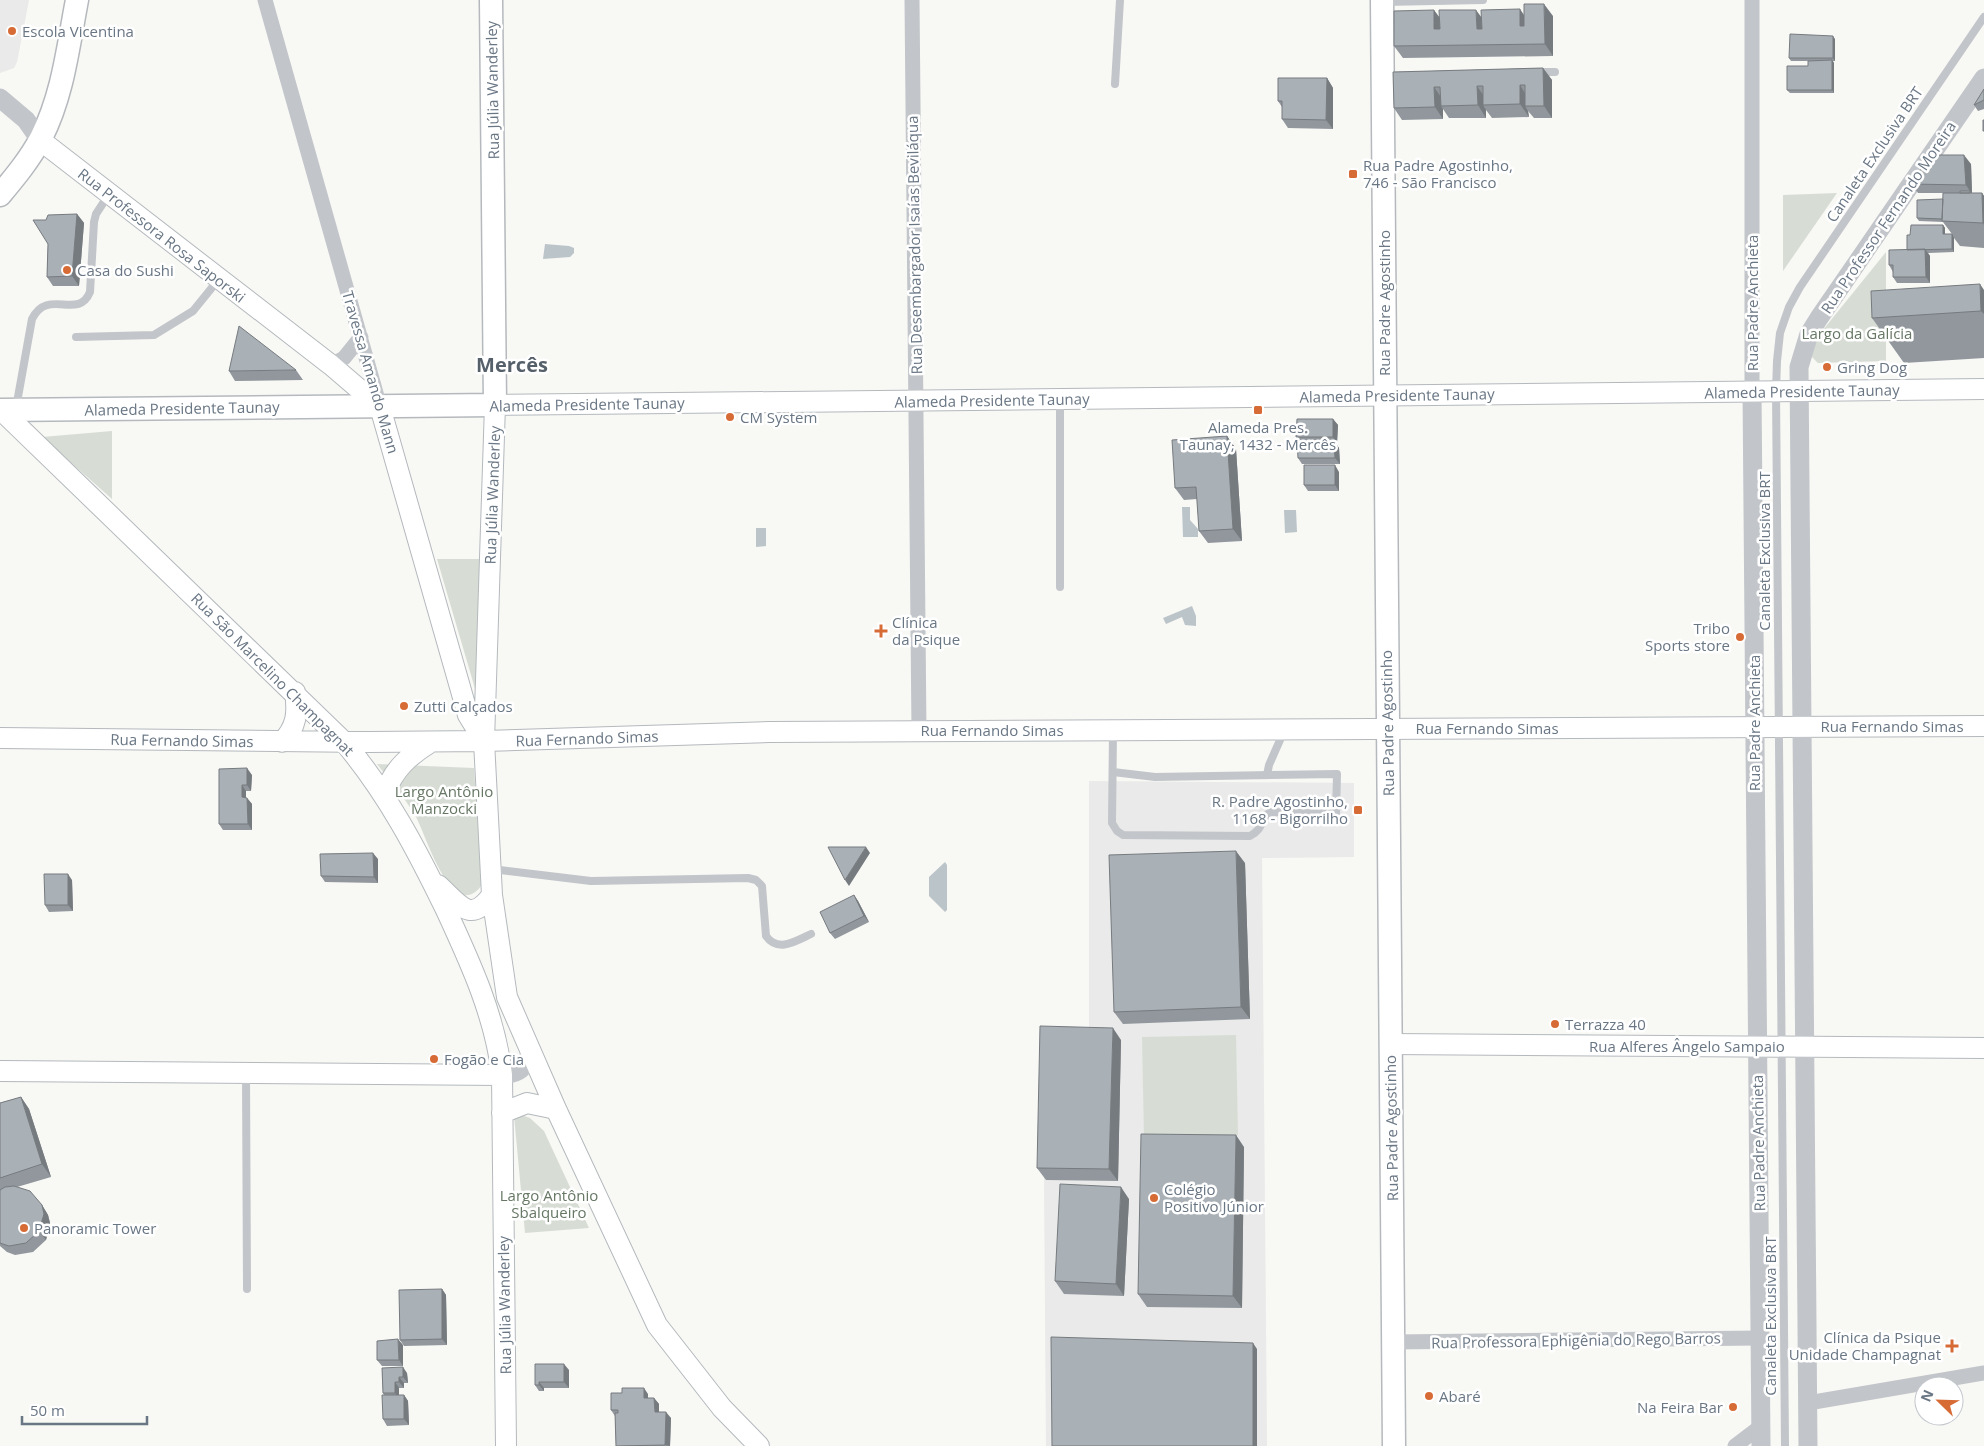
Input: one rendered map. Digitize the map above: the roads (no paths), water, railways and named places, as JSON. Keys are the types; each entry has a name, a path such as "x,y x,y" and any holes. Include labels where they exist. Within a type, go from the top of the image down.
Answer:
{"main road":[{"path":"0,194 40,140 50,120 62,81 77,0"},
{"name":"Rua Júlia Wanderley","path":"491,0 495,405 484,741 492,895 501,959 507,997 531,1052"},
{"name":"Rua Padre Agostinho","path":"1384,9 1387,74 1384,396 1394,1446"},
{"name":"Rua Professora Rosa Saporski","path":"40,140 331,365 380,407"},
{"name":"Alameda Presidente Taunay","path":"4,410 1984,389"},
{"name":"Travessa Amando Mann","path":"380,407 468,715 484,741"},
{"name":"Rua São Marcelino Champagnat","path":"4,410 295,692 344,742 385,794 431,879 464,948 490,1016 499,1048 502,1075"},
{"path":"282,742 289,735 296,720 298,712 295,692"},
{"name":"Rua Fernando Simas","path":"0,738 431,742 769,732 1984,726"},
{"path":"385,794 388,783 398,768 431,742"},
{"path":"431,879 467,910 475,911 483,907 492,895"},
{"name":"Rua Alferes Ângelo Sampaio","path":"1390,1044 1984,1048"},
{"path":"531,1052 657,1325 722,1408 759,1446"},
{"path":"0,1071 502,1075"},
{"name":"Rua Júlia Wanderley","path":"502,1075 506,1446"},
{"path":"502,1113 527,1103 556,1109"}],"street":[{"name":"Travessa Amando Mann","path":"265,0 380,407"},
{"name":"Rua Desembargador Isaías Beviláqua","path":"912,0 920,731"},
{"name":"Rua Padre Anchieta","path":"1752,0 1752,391 1760,1437"},
{"name":"Rua Professor Fernando Moreira","path":"1798,391 1803,352 1814,326 1984,78"},
{"name":"Rua Professora Rosa Saporski","path":"0,98 26,120 40,140"},
{"path":"331,365 344,358 360,337"},
{"path":"1798,391 1808,1446"},
{"path":"502,1075 515,1073 525,1065 531,1052"},
{"name":"Rua Professora Ephigênia do Rego Barros","path":"1393,1342 1760,1338"},
{"path":"1808,1403 1984,1373"},
{"path":"1736,1446 1760,1437"}],"lane":[{"path":"1115,84 1120,0"},
{"path":"1384,9 1484,0"},
{"name":"Canaleta Exclusiva BRT","path":"1785,1446 1776,361 1780,333 1800,286 1984,17"},
{"path":"1526,72 1555,72"},
{"path":"4,410 32,319 37,309 45,304 81,304 86,300 90,292 94,222 96,214 109,194"},
{"path":"76,337 154,335 193,311 219,279"},
{"path":"1060,399 1060,587"},
{"path":"1267,776 1271,760 1285,729"},
{"path":"1113,772 1155,777 1337,774 1336,814 1270,812 1258,832 1250,836 1124,835 1117,831 1112,823 1113,772 1114,730"},
{"path":"492,869 591,881 748,878 756,880 762,886 766,936 770,942 786,945 811,934"},
{"path":"246,1072 246,1289"}],"place":[{"name":"Escola Vicentina","path":"12,31"},
{"name":"Rua Padre Agostinho, 746 - São Francisco","path":"1353,174"},
{"name":"Casa do Sushi","path":"67,270"},
{"name":"Gring Dog","path":"1827,367"},
{"name":"Alameda Pres. Taunay, 1432 - Mercês","path":"1258,410"},
{"name":"CM System","path":"730,417"},
{"name":"Clínica da Psique","path":"881,631"},
{"name":"Tribo Sports store","path":"1740,637"},
{"name":"Zutti Calçados","path":"404,706"},
{"name":"R. Padre Agostinho, 1168 - Bigorrilho","path":"1358,810"},
{"name":"Terrazza 40","path":"1555,1024"},
{"name":"Fogão e Cia","path":"434,1059"},
{"name":"Colégio Positivo Júnior","path":"1154,1198"},
{"name":"Panoramic Tower","path":"24,1228"},
{"name":"Clínica da Psique Unidade Champagnat","path":"1952,1346"},
{"name":"Abaré","path":"1429,1396"},
{"name":"Na Feira Bar","path":"1733,1407"}],"district":[{"name":"Mercês","path":"512,364"}],"park label":[{"name":"Largo da Galícia","path":"1857,333"},
{"name":"Largo Antônio Manzocki","path":"444,800"},
{"name":"Largo Antônio Sbalqueiro","path":"549,1204"}]}
